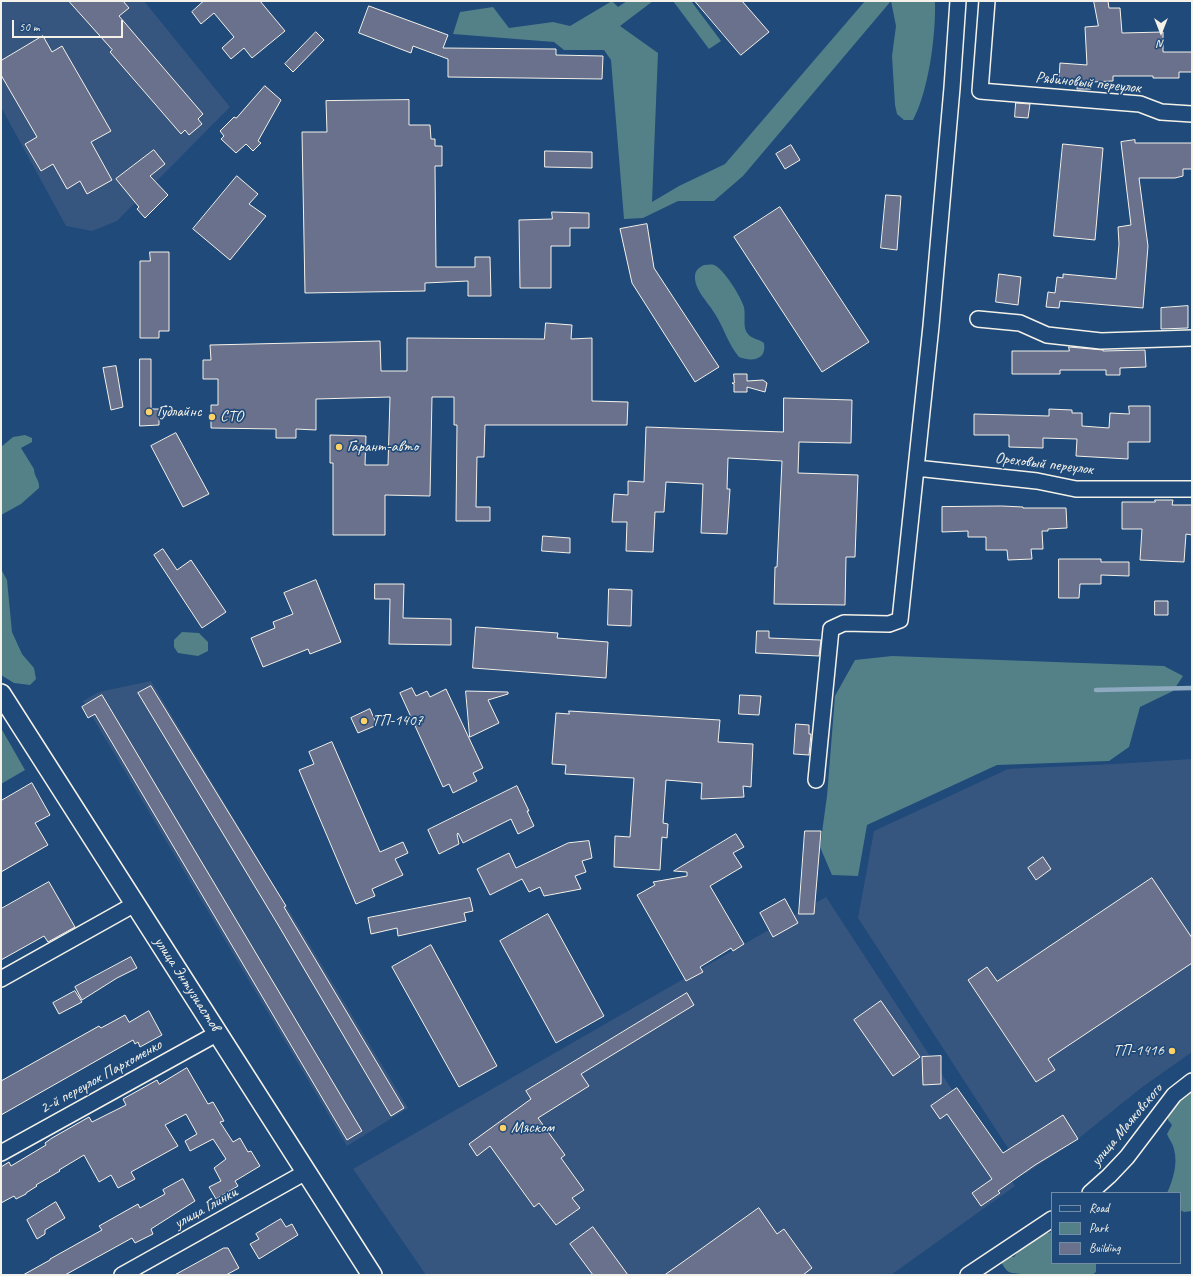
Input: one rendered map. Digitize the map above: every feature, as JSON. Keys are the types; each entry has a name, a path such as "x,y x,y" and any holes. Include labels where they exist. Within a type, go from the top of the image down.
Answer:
{"street":[{"path":"816,780 831,629 844,623 889,624 900,620 931,326 958,1"},
{"name":"Рябиновый переулок","path":"987,1 980,91 1140,104 1161,112 1192,114"},
{"path":"978,319 1020,323 1047,335 1101,341 1192,338"},
{"name":"Ореховый переулок","path":"916,468 1037,481 1076,489 1192,489"},
{"name":"улица Энтузиастов","path":"1,694 372,1275"},
{"path":"1,979 135,904"},
{"name":"2-й переулок Пархоменко","path":"1,1153 218,1033"},
{"name":"улица Маяковского","path":"1091,1192 1127,1157 1174,1095 1192,1082"},
{"name":"улица Глинки","path":"122,1275 306,1172"},
{"path":"968,1275 1051,1220"}],"shaded area":[{"path":"1,1 144,1 230,107 117,221 92,231 66,226 1,107"},
{"path":"151,681 408,1108 347,1146 83,701 99,692"},
{"path":"1192,759 1192,1052 1141,1088 1079,1138 1025,1174 858,918 874,831 1008,769"},
{"path":"826,897 1015,1186 891,1275 426,1275 353,1169"}],"green space":[{"path":"612,1 618,7 627,1 653,1 620,26 658,53 652,202 679,186 725,164 865,1 891,1 743,176 714,201 678,201 643,218 624,219 611,60 604,50 564,50 554,42 453,34 460,12 493,7 509,28 553,22 570,26"},
{"path":"673,1 691,1 721,41 709,49"},
{"path":"891,1 935,1 933,45 930,62 919,108 913,120 904,120 897,114 895,105 892,56 896,26"},
{"path":"704,265 714,265 718,268 727,277 736,290 744,307 746,331 751,337 764,343 763,353 758,358 744,359 739,357 732,347 715,314 699,291 695,281 695,274 698,269"},
{"path":"25,435 32,438 32,442 21,448 34,469 39,483 39,488 21,504 1,515 1,447 13,437"},
{"path":"1,569 7,580 12,632 22,654 34,668 36,679 30,685 14,683 1,675"},
{"path":"182,632 199,633 208,642 208,651 198,656 178,653 174,647 174,640"},
{"path":"892,656 1164,666 1183,676 1173,691 1140,707 1129,747 1109,761 997,765 867,825 858,876 832,875 820,847 827,796 835,696 855,660"},
{"path":"1,728 25,770 1,784"},
{"path":"1192,1086 1192,1211 1184,1212 1181,1210 1181,1192 1167,1192 1175,1166 1173,1147 1167,1134 1172,1125 1168,1120 1168,1111"},
{"path":"1051,1232 1051,1264 1096,1264 1096,1272 1092,1275 1036,1275 1009,1272 999,1257 1014,1257 1026,1243 1039,1235"}],"building":[{"path":"69,1 123,1 129,8 119,16 203,114 198,119 202,124 189,135 185,130 181,134 110,52 112,50"},
{"path":"204,1 260,1 285,31 252,58 244,48 231,59 222,48 234,37 214,13 201,24 192,12"},
{"path":"695,1 742,1 769,32 741,55"},
{"path":"1094,1 1108,1 1109,8 1120,8 1122,33 1163,32 1163,52 1192,52 1192,72 1179,72 1179,78 1153,78 1153,76 1113,76 1113,81 1091,82 1091,89 1077,89 1077,80 1059,79 1060,63 1087,65 1085,27 1098,26"},
{"path":"369,6 448,35 443,48 556,49 556,55 603,56 602,79 448,77 448,59 413,46 411,53 359,33"},
{"path":"316,32 324,40 293,72 285,64"},
{"path":"43,36 52,52 62,46 111,131 91,142 112,180 87,194 80,181 67,189 53,164 41,171 25,144 37,137 1,75 1,61"},
{"path":"265,86 281,100 258,141 261,143 253,151 246,144 236,153 221,139 224,136 220,131 234,117 236,118"},
{"path":"409,100 409,125 430,125 431,139 435,139 435,146 442,146 442,166 435,166 436,267 475,267 475,257 490,257 491,296 468,296 468,281 425,283 425,291 305,293 302,132 327,132 326,101"},
{"path":"1016,103 1030,104 1028,118 1015,117"},
{"path":"1135,140 1135,143 1192,143 1192,169 1183,169 1183,176 1175,178 1139,178 1148,246 1143,308 1060,301 1059,308 1046,307 1048,292 1055,293 1057,277 1063,278 1063,274 1116,279 1119,244 1118,227 1131,225 1121,142"},
{"path":"1063,144 1103,148 1095,240 1054,236"},
{"path":"791,145 800,160 785,169 776,154"},
{"path":"154,150 165,164 150,176 168,195 145,218 137,209 139,207 116,179"},
{"path":"545,151 592,152 592,168 545,167"},
{"path":"237,176 258,194 249,204 266,216 230,260 193,229"},
{"path":"886,195 901,196 897,250 881,248"},
{"path":"780,207 869,342 822,372 734,237"},
{"path":"552,212 589,213 589,228 570,228 570,246 551,246 551,288 520,288 519,220 552,219"},
{"path":"647,224 654,268 719,367 695,382 632,283 620,229"},
{"path":"150,252 169,252 169,331 159,331 159,338 140,338 140,261 150,261"},
{"path":"999,274 1021,277 1018,305 996,302"},
{"path":"1188,306 1188,328 1161,329 1161,308"},
{"path":"546,323 572,325 571,339 592,338 592,401 628,402 627,425 485,425 484,457 477,457 476,507 490,507 490,521 456,521 457,425 454,425 454,397 432,397 430,496 385,495 385,535 333,535 333,463 330,463 330,435 366,436 365,465 388,465 390,397 316,399 316,430 296,429 296,438 276,438 276,429 211,428 211,405 218,405 218,379 203,379 203,360 211,360 210,345 380,341 381,371 407,371 407,338 544,339"},
{"path":"1069,347 1103,351 1145,350 1146,367 1120,368 1120,375 1106,375 1106,370 1060,370 1060,374 1012,374 1012,351 1069,351"},
{"path":"140,359 151,359 151,409 159,409 159,425 140,426"},
{"path":"116,366 123,407 111,410 103,368"},
{"path":"734,374 747,374 747,381 763,380 767,383 765,392 747,387 747,392 734,392 734,384 732,383 734,383"},
{"path":"784,398 852,400 851,443 799,442 798,473 858,475 855,557 846,557 845,605 774,604 782,461 728,458 727,489 730,489 727,534 701,533 703,484 666,482 664,512 655,512 653,552 626,551 627,522 612,522 614,494 628,495 628,481 644,482 646,427 783,432"},
{"path":"1129,406 1150,406 1150,442 1128,442 1128,459 1076,456 1077,439 1043,438 1043,448 1009,447 1009,435 974,435 974,414 1049,416 1049,409 1072,410 1072,413 1082,413 1082,426 1109,428 1110,413 1129,414"},
{"path":"176,433 209,494 183,507 151,446"},
{"path":"1155,500 1173,500 1172,505 1192,505 1192,535 1186,534 1184,562 1140,560 1142,529 1122,529 1122,502 1155,502"},
{"path":"1002,506 1023,508 1066,508 1067,528 1048,529 1048,531 1042,531 1043,549 1031,549 1032,559 1008,560 1007,550 986,550 986,537 968,537 968,531 942,532 942,507"},
{"path":"543,536 570,538 570,553 542,551"},
{"path":"163,549 177,570 191,560 226,612 202,628 154,555"},
{"path":"1059,559 1101,559 1101,562 1129,562 1129,576 1101,575 1101,584 1080,584 1079,598 1059,598"},
{"path":"316,580 341,642 310,654 308,649 263,667 251,638 275,628 273,622 293,614 284,593"},
{"path":"375,584 404,584 403,618 451,619 451,645 389,644 390,599 375,599"},
{"path":"609,589 632,590 631,626 608,625"},
{"path":"1155,601 1168,601 1168,615 1155,615"},
{"path":"476,627 558,633 557,638 608,642 606,678 473,668"},
{"path":"757,631 769,631 769,638 821,640 819,656 756,653"},
{"path":"151,686 286,906 284,907 404,1108 391,1116 277,923 138,693"},
{"path":"412,688 416,696 427,691 430,697 446,689 483,768 473,773 477,781 453,793 449,784 443,787 400,693"},
{"path":"466,691 508,692 508,694 488,700 499,723 470,737"},
{"path":"102,695 362,1131 347,1140 95,714 88,718 82,707"},
{"path":"740,695 761,696 759,715 739,714"},
{"name":"ТП-1407","path":"370,709 377,725 358,733 351,718"},
{"path":"569,711 720,720 718,742 753,744 751,787 743,786 744,797 701,799 702,783 666,780 663,823 668,824 667,838 662,837 660,870 614,867 615,836 630,837 634,778 565,774 566,765 552,764 556,713 569,714"},
{"path":"796,724 809,725 809,734 811,734 809,755 794,754"},
{"path":"332,742 380,852 403,842 408,853 395,859 403,875 372,889 375,896 356,904 299,770 314,764 309,752"},
{"path":"32,783 50,815 35,823 48,845 1,872 1,801"},
{"path":"517,786 529,811 527,811 534,826 518,834 511,819 463,843 458,833 459,844 439,854 428,830"},
{"path":"805,831 821,831 814,914 799,914"},
{"path":"736,834 744,847 733,853 742,867 710,886 744,944 733,951 731,948 700,967 703,972 686,981 637,895 655,885 653,882 687,876 687,872 674,871"},
{"path":"589,841 592,858 582,861 586,872 575,876 581,889 544,896 540,887 529,892 522,879 490,895 477,869 509,853 516,868 568,843"},
{"path":"1043,857 1051,869 1036,880 1028,868"},
{"path":"1152,878 1192,938 1192,963 1048,1059 1055,1070 1036,1082 968,980 987,967 997,981"},
{"path":"49,882 75,927 48,942 44,936 1,960 1,909"},
{"path":"470,898 473,911 464,913 466,921 398,936 397,928 371,934 368,918"},
{"path":"785,899 798,923 773,937 760,913"},
{"path":"548,914 604,1016 556,1043 500,941"},
{"path":"431,945 497,1066 459,1087 392,967"},
{"path":"131,957 137,968 117,978 82,1000 75,987"},
{"path":"75,991 82,1002 59,1014 53,1003"},
{"path":"687,993 694,1005 581,1074 589,1086 538,1118 565,1155 561,1158 584,1190 572,1198 580,1208 556,1225 539,1203 534,1207 490,1146 477,1156 469,1144 531,1099 526,1091"},
{"path":"881,1001 920,1057 893,1076 854,1020"},
{"path":"149,1011 162,1035 140,1047 138,1042 135,1044 133,1040 1,1115 1,1081 99,1026 101,1028 125,1015 129,1022"},
{"path":"941,1056 941,1084 923,1085 922,1057"},
{"path":"187,1068 208,1104 213,1102 224,1121 220,1122 233,1142 240,1138 248,1152 251,1151 260,1166 235,1181 238,1186 216,1199 209,1187 221,1181 214,1168 226,1159 213,1139 190,1151 185,1141 197,1134 186,1114 165,1125 178,1146 131,1172 135,1179 118,1188 111,1175 99,1182 84,1155 36,1185 37,1186 26,1194 16,1199 14,1196 1,1203 1,1167 9,1162 11,1166 46,1145 45,1143 52,1138 89,1117 92,1122 126,1105 123,1099 157,1080 159,1084"},
{"path":"957,1088 1003,1153 1063,1115 1078,1139 1035,1165 998,1191 1000,1193 981,1206 972,1193 992,1179 947,1114 940,1119 931,1106"},
{"path":"183,1179 195,1201 151,1229 153,1234 135,1243 132,1238 65,1275 23,1275 102,1230 99,1226 138,1204 140,1208 165,1194 163,1190"},
{"path":"56,1202 65,1218 45,1230 45,1234 37,1239 27,1220"},
{"path":"759,1208 777,1234 784,1229 812,1268 803,1275 665,1275"},
{"path":"281,1219 286,1227 292,1224 298,1235 259,1259 250,1244 259,1239 256,1234"},
{"path":"593,1227 628,1275 593,1275 570,1244"},
{"path":"224,1248 228,1248 239,1268 226,1275 175,1275"}],"waterway":[{"path":"1096,690 1192,688"}],"place":[{"name":"Гудлайнс","path":"149,412"},
{"name":"СТО","path":"212,417"},
{"name":"Гарант-авто","path":"339,447"},
{"name":"ТП-1407","path":"364,721"},
{"name":"ТП-1416","path":"1172,1051"},
{"name":"Мяском","path":"503,1128"}]}
